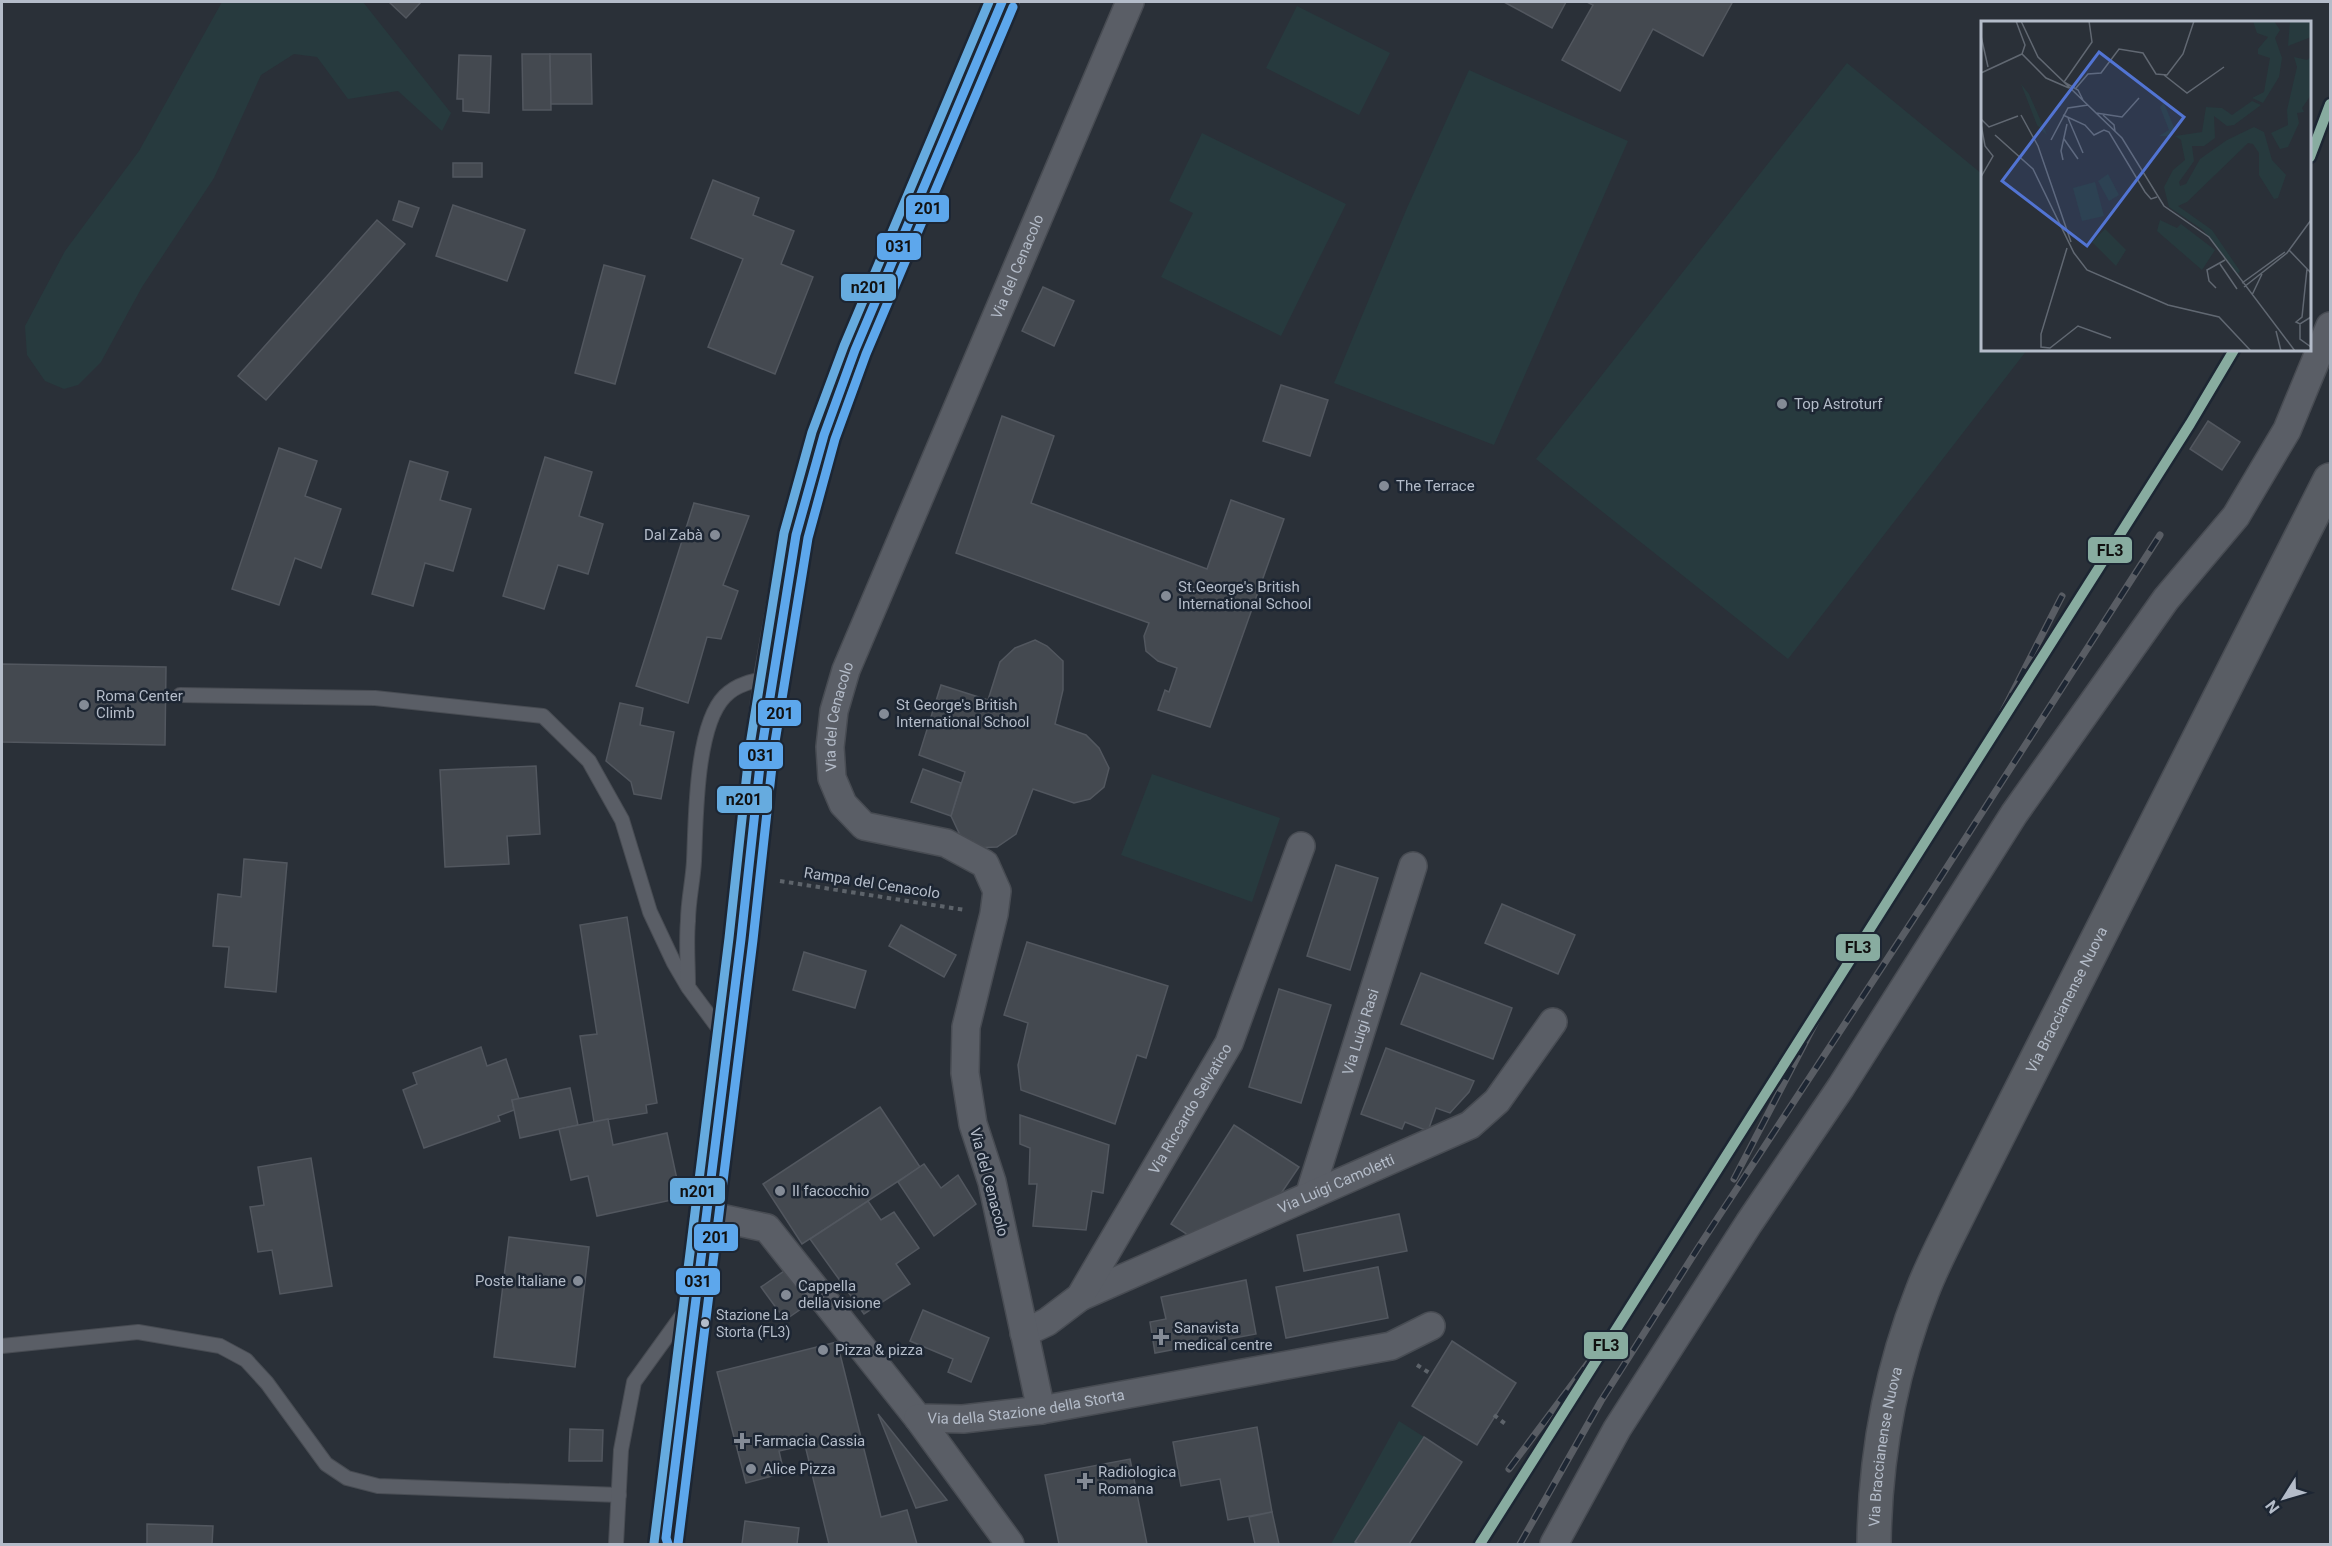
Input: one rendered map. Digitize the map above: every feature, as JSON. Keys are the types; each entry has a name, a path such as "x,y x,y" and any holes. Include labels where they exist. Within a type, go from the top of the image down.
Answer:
{"main road":[{"path":"667,1542 771,678 796,536 824,435 855,350 1002,2"},
{"name":"Via Braccianense Nuova","path":"1874,1545 1881,1440 1895,1371 1922,1292 1972,1186 2331,480"}],"street":[{"name":"Via del Cenacolo","path":"1041,1410 992,1182 973,1124 965,1073 966,1027 994,914 997,891 985,864 946,843 864,826 852,816 843,804 832,778 831,728 846,670 1130,2"},
{"path":"1554,1545 1617,1429 1749,1222 1841,1088 2014,814 2166,599 2236,516 2287,430 2331,326"},
{"name":"Via Riccardo Selvatico","path":"1024,1333 1047,1322 1080,1297 1229,1043 1300,846"},
{"name":"Via Luigi Rasi","path":"1309,1196 1413,866"},
{"name":"Via Luigi Camoletti","path":"1080,1297 1470,1125 1497,1101 1553,1022"},
{"name":"Via della Stazione della Storta","path":"706,1215 767,1228 918,1418 963,1419 1041,1410 1391,1346 1431,1326"},
{"path":"918,1418 1010,1545"}],"lane":[{"path":"688,987 687,920 694,862 695,801 707,736 714,712 724,697 742,684 771,678"},
{"path":"180,695 375,698 543,716 590,761 622,820 650,912 688,987 728,1041"},
{"path":"616,1545 621,1450 634,1382 696,1294"},
{"path":"2,1346 138,1332 220,1346 246,1360 267,1383 326,1464 347,1478 378,1486 619,1495"}],"path":[{"name":"Rampa del Cenacolo","path":"746,876 994,914"},
{"path":"1494,1415 1508,1426"}],"green space":[{"path":"222,2 363,2 451,113 442,131 398,91 348,99 317,57 294,54 261,75 214,178 142,287 101,362 78,385 64,389 45,381 27,355 25,326 65,251 139,151"},
{"path":"1297,6 1390,53 1359,115 1266,68"},
{"name":"Top Astroturf","path":"1847,63 1981,173 1981,351 2026,351 1788,659 1536,459"},
{"path":"1469,70 1628,141 1494,445 1334,383 1407,208"},
{"path":"1202,133 1346,204 1281,336 1161,277 1193,213 1169,201"},
{"path":"1152,774 1280,818 1252,902 1121,855"},
{"path":"1399,1421 1424,1437 1355,1541 1359,1544 1331,1544"}],"building":[{"path":"389,2 421,2 406,18"},
{"path":"1504,2 1566,2 1552,28"},
{"path":"1587,2 1732,3 1703,56 1653,29 1620,91 1562,60 1593,5"},
{"path":"522,54 550,54 551,110 523,110"},
{"path":"550,54 591,54 592,104 551,104"},
{"path":"459,55 491,56 489,113 463,111 463,99 457,99"},
{"path":"453,163 482,163 482,177 453,177"},
{"path":"713,180 759,198 753,215 794,231 781,264 813,277 775,374 708,347 743,259 691,238"},
{"path":"399,201 419,208 412,227 393,220"},
{"path":"453,205 525,230 507,281 436,256"},
{"path":"377,220 405,244 266,400 238,376"},
{"path":"604,265 645,276 615,384 575,373"},
{"path":"1043,287 1074,301 1054,346 1022,331"},
{"path":"1281,385 1328,400 1310,456 1263,441"},
{"name":"St.George's British International School","path":"1002,416 1054,436 1031,503 1207,569 1231,500 1284,519 1210,727 1158,710 1165,690 1169,692 1177,668 1158,661 1146,651 1144,636 1149,623 956,553"},
{"path":"2208,421 2240,442 2222,470 2190,449"},
{"path":"279,448 317,461 305,496 341,509 321,568 295,558 279,605 232,589"},
{"path":"545,457 592,472 579,516 603,524 588,574 558,565 544,609 503,596"},
{"path":"410,461 448,472 440,500 471,509 453,571 425,563 413,606 372,594"},
{"path":"694,503 749,516 723,585 738,591 721,639 707,637 688,703 636,686"},
{"path":"1035,640 1047,646 1063,661 1063,690 1055,724 1086,735 1099,748 1109,768 1104,787 1090,799 1074,803 1033,789 1016,834 997,847 975,848 960,835 951,816 965,772 919,755 941,685 988,700 1000,662 1015,648"},
{"name":"Roma Center Climb","path":"2,664 166,667 165,745 2,742"},
{"path":"620,703 643,708 640,725 674,732 661,799 634,794 631,782 606,761"},
{"path":"536,766 540,834 507,836 509,864 445,867 440,770"},
{"path":"923,769 961,783 951,816 911,802"},
{"path":"244,859 287,863 276,992 225,987 229,947 213,946 218,894 241,897"},
{"path":"1336,865 1378,878 1350,970 1307,956"},
{"path":"1502,904 1575,935 1558,974 1485,943"},
{"path":"627,917 657,1103 646,1105 647,1113 594,1122 580,1036 597,1034 580,925"},
{"path":"901,925 956,955 944,977 889,946"},
{"path":"1027,942 1168,986 1146,1058 1137,1055 1115,1124 1021,1090 1018,1065 1028,1023 1004,1015"},
{"path":"804,952 866,971 855,1008 793,990"},
{"path":"1421,973 1512,1008 1493,1059 1401,1024"},
{"path":"1279,989 1331,1005 1301,1103 1249,1087"},
{"path":"481,1047 487,1066 506,1059 519,1099 512,1100 514,1110 498,1116 500,1121 424,1148 403,1090 417,1084 413,1073"},
{"path":"1386,1048 1474,1081 1469,1092 1450,1113 1436,1108 1428,1131 1405,1122 1402,1129 1361,1114"},
{"path":"570,1088 578,1125 520,1138 512,1100"},
{"path":"880,1107 920,1167 802,1244 763,1184"},
{"path":"1020,1115 1109,1145 1103,1193 1092,1191 1086,1230 1033,1226 1037,1184 1029,1184 1030,1148 1020,1144"},
{"path":"608,1119 613,1145 667,1133 681,1198 597,1216 588,1176 571,1180 559,1129"},
{"path":"1234,1125 1299,1167 1280,1195 1191,1237 1171,1224"},
{"path":"311,1158 332,1286 280,1294 272,1250 258,1252 250,1207 264,1205 258,1167"},
{"path":"924,1164 941,1188 958,1175 976,1204 934,1236 898,1182"},
{"path":"868,1201 881,1220 894,1212 919,1248 896,1264 910,1284 864,1314 810,1239"},
{"path":"1399,1214 1407,1251 1304,1271 1297,1235"},
{"path":"509,1237 589,1247 575,1367 494,1357"},
{"path":"1378,1267 1388,1318 1286,1338 1276,1287"},
{"name":"Cappella della visione","path":"787,1269 811,1302 785,1320 761,1287"},
{"path":"1246,1280 1256,1334 1155,1353 1150,1322 1166,1319 1161,1297"},
{"path":"923,1310 989,1338 971,1382 948,1372 953,1359 910,1341"},
{"path":"1452,1341 1516,1383 1477,1445 1412,1406"},
{"path":"837,1342 881,1517 907,1510 917,1544 829,1544 805,1445 779,1451 784,1473 746,1483 717,1372"},
{"path":"878,1414 947,1500 916,1508"},
{"path":"1257,1427 1272,1512 1228,1520 1220,1479 1181,1486 1173,1442"},
{"path":"570,1429 603,1430 602,1461 569,1461"},
{"path":"1424,1437 1462,1462 1409,1544 1359,1544 1355,1542"},
{"path":"1130,1459 1147,1544 1059,1544 1045,1475"},
{"path":"1272,1512 1279,1544 1255,1544 1249,1517"},
{"path":"745,1521 799,1528 797,1544 742,1544"},
{"path":"147,1524 213,1526 212,1544 147,1544"}],"railway":[{"path":"1520,1544 1601,1401 1698,1248 1924,903 2160,535"},
{"path":"1980,756 2062,596"},
{"path":"1734,1179 1834,987"},
{"path":"1509,1469 1645,1287"}],"transit line":[{"name":"n201","path":"654,1543 729,938 750,745 784,533 812,432 844,346 989,2"},
{"name":"031","path":"668,1544 666,1538 741,939 762,747 796,535 824,435 855,350 1002,2"},
{"name":"201","path":"678,1544 753,940 774,748 808,538 835,439 866,354 1013,7"},
{"name":"FL3","path":"2311,154 2330,104"},
{"name":"FL3","path":"1480,1544 2190,424 2233,351"}],"place":[{"name":"Top Astroturf","path":"1782,404"},
{"name":"The Terrace","path":"1384,486"},
{"name":"Dal Zabà","path":"715,535"},
{"name":"St.George's British International School","path":"1166,596"},
{"name":"Roma Center Climb","path":"84,705"},
{"name":"St George's British International School","path":"884,714"},
{"name":"Il facocchio","path":"780,1191"},
{"name":"Poste Italiane","path":"578,1281"},
{"name":"Cappella della visione","path":"786,1295"},
{"name":"Stazione La Storta (FL3)","path":"705,1323"},
{"name":"Sanavista medical centre","path":"1161,1337"},
{"name":"Pizza & pizza","path":"823,1350"},
{"name":"Farmacia Cassia","path":"742,1441"},
{"name":"Alice Pizza","path":"751,1469"},
{"name":"Radiologica Romana","path":"1085,1481"}]}
